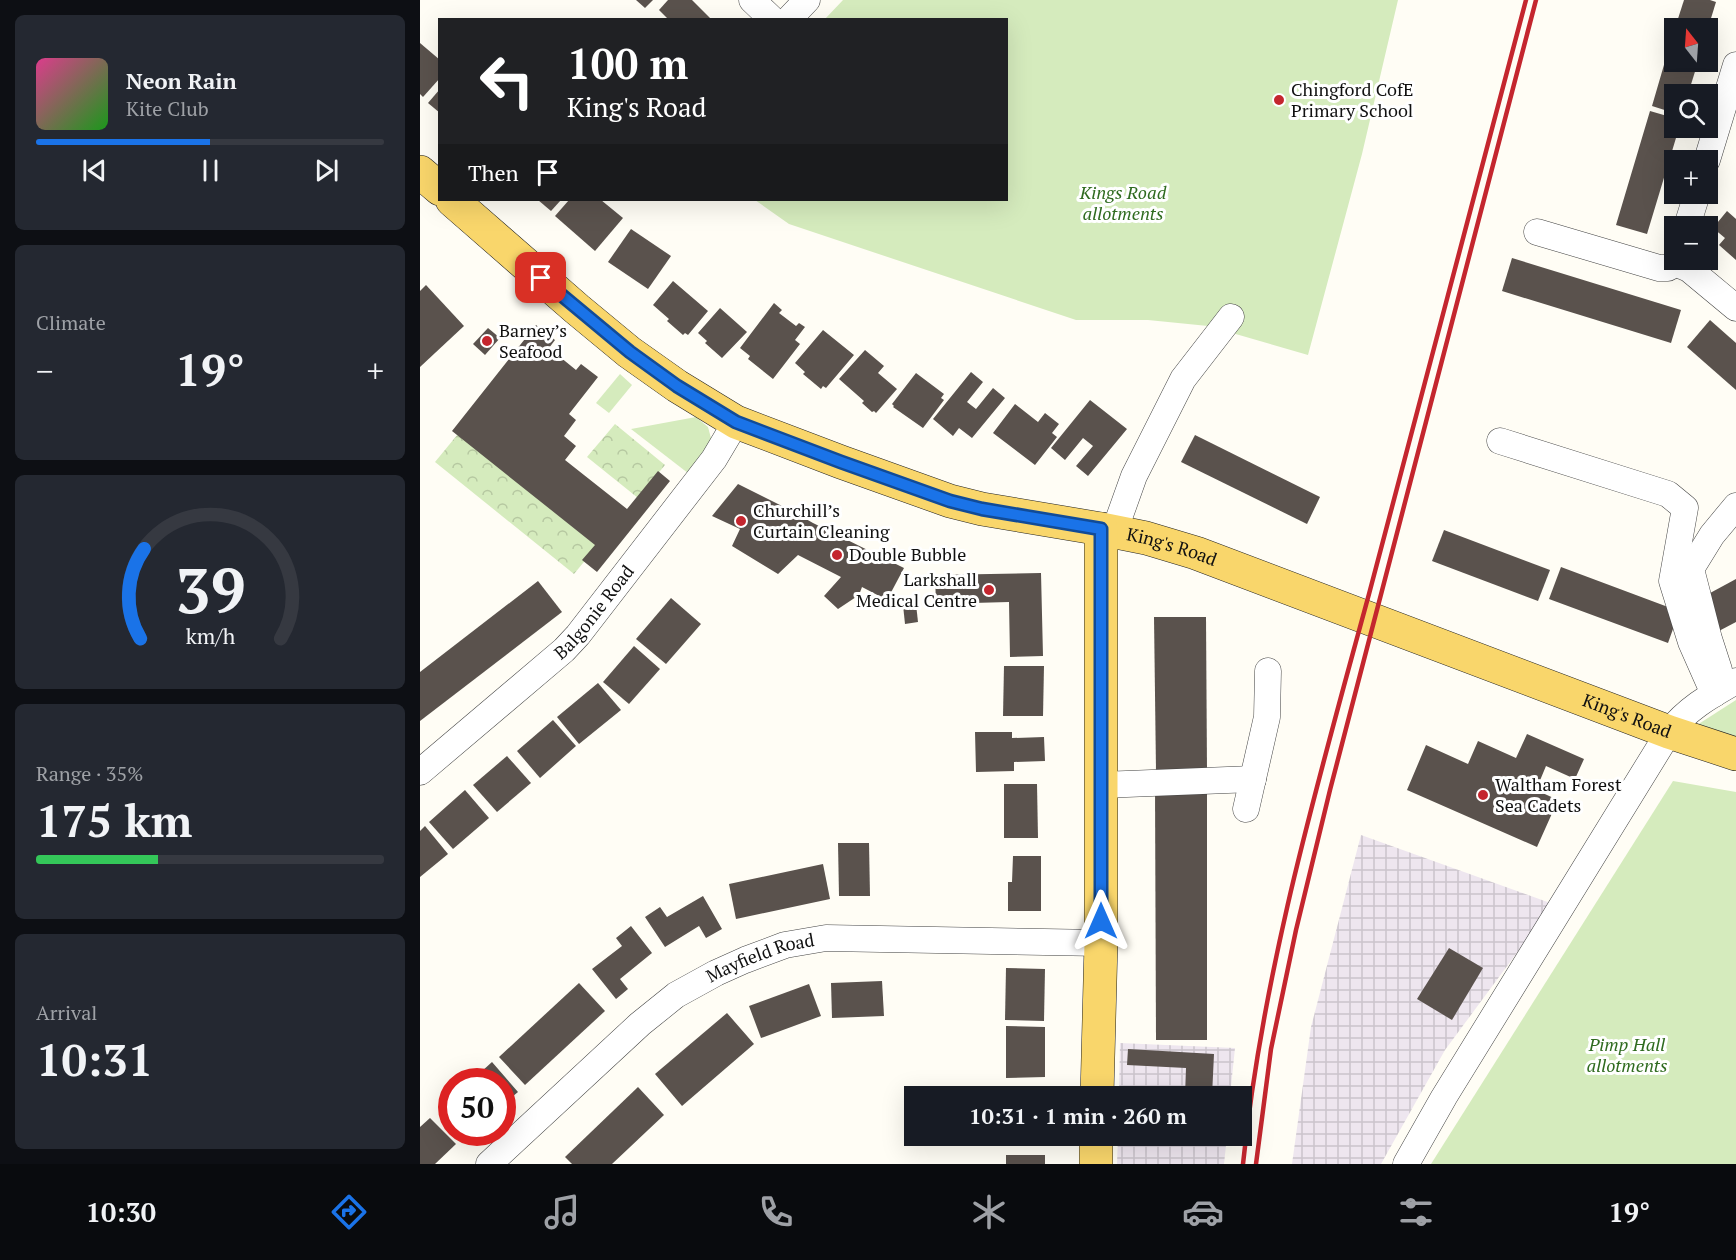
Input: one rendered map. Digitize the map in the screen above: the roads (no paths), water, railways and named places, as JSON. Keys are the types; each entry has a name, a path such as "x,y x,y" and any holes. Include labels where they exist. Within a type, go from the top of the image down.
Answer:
{"main road":[{"name":"King's Road","path":"451,201 630,352 677,386 736,422 950,501 982,509 1108,530 1196,553 1669,732 1736,754"},
{"path":"1097,1086 1101,943 1101,785 1108,530"},
{"path":"1096,1146 1096,1164"}],"street":[{"path":"752,0 771,18"},
{"path":"790,18 807,0"},
{"path":"1710,150 1736,65"},
{"path":"1537,232 1664,268"},
{"path":"1690,270 1736,308"},
{"path":"1108,530 1183,379 1231,317"},
{"name":"Balgonie Road","path":"420,772 564,650 578,635 714,459 736,422"},
{"path":"1500,441 1668,494 1685,508 1672,581 1691,642 1725,687"},
{"path":"1725,687 1709,639 1691,569 1712,534 1736,506"},
{"path":"1246,809 1267,717 1268,671"},
{"path":"1406,1164 1669,732 1695,705 1725,687"},
{"path":"1101,785 1253,779"},
{"name":"Mayfield Road","path":"489,1164 640,1024 676,995 716,973 785,945 826,938 1101,943"}],"railway":[{"path":"1243,1164 1264,1019 1294,876 1526,0"},
{"path":"1256,1164 1271,1049 1296,930 1330,790 1536,0"}],"place":[{"name":"Chingford CofE Primary School","path":"1279,100"},
{"name":"Barney’s Seafood","path":"487,341"},
{"name":"Churchill’s Curtain Cleaning","path":"741,521"},
{"name":"Double Bubble","path":"837,555"},
{"name":"Larkshall Medical Centre","path":"989,590"},
{"name":"Waltham Forest Sea Cadets","path":"1483,795"}],"park label":[{"name":"Kings Road allotments","path":"1123,203"},
{"name":"Pimp Hall allotments","path":"1627,1055"}]}
